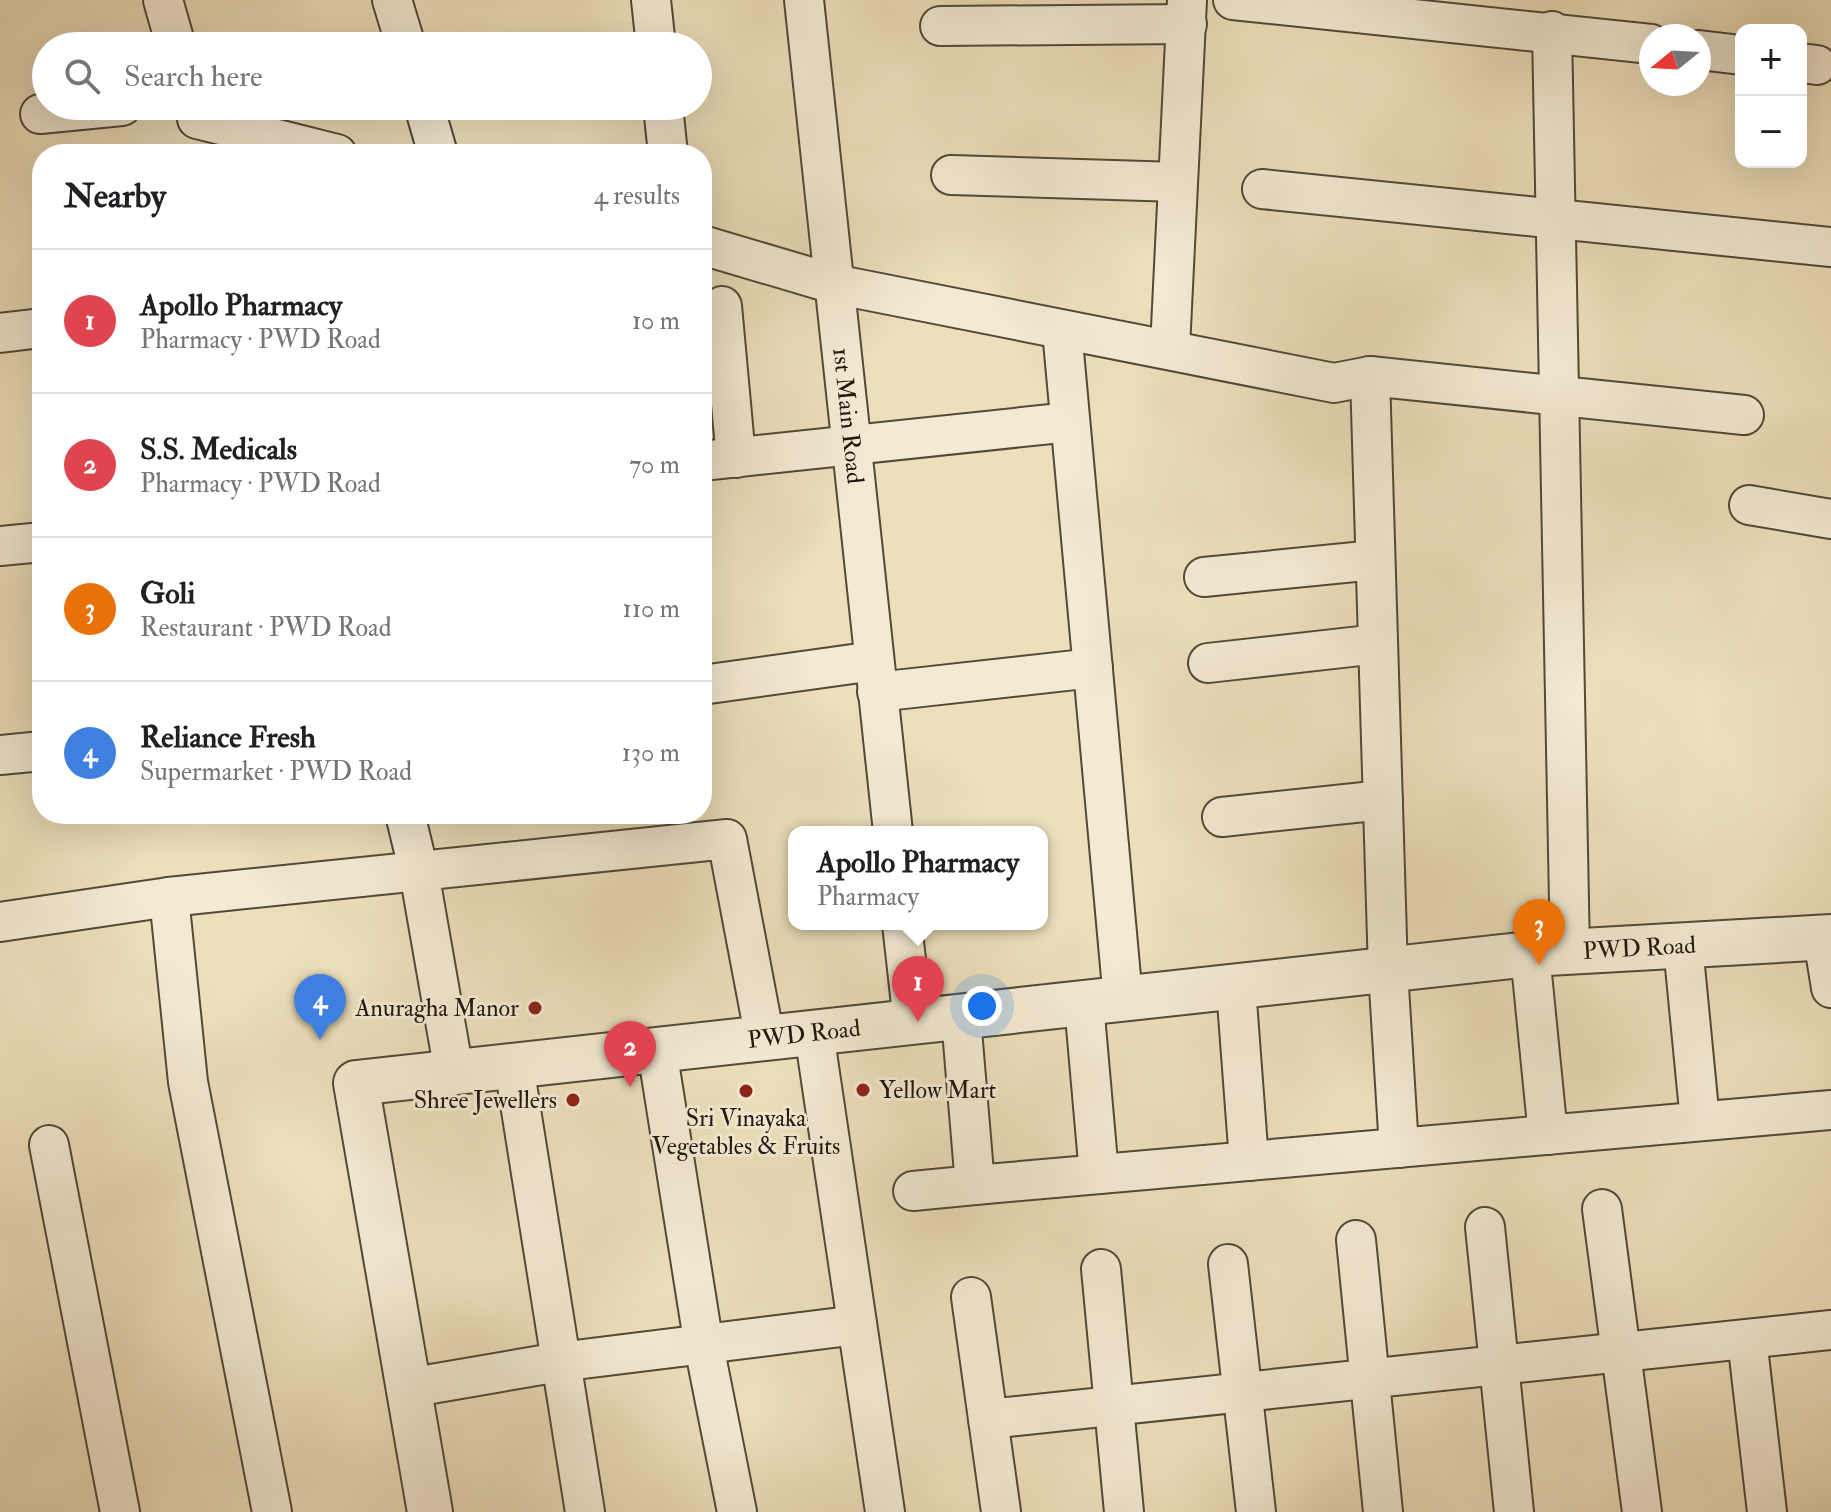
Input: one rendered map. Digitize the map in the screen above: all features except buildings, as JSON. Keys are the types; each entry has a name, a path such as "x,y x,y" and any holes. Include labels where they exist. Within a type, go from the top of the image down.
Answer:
{"street":[{"path":"163,0 172,32"},
{"path":"392,0 402,32"},
{"path":"651,0 654,32"},
{"name":"1st Main Road","path":"804,0 892,826"},
{"path":"1233,0 1639,42"},
{"path":"940,26 1187,12 1170,348"},
{"path":"1548,1135 1559,398 1552,31"},
{"path":"1711,51 1735,54"},
{"path":"428,120 435,144"},
{"path":"664,120 667,144"},
{"path":"199,126 288,144"},
{"path":"951,175 1178,182"},
{"path":"1262,189 1831,247"},
{"path":"712,248 834,284 1062,330 1170,348 1334,383 1370,376 1744,415"},
{"path":"722,306 719,460 1070,422"},
{"path":"0,333 32,329"},
{"path":"1062,330 1093,668 1104,1002 1099,1174"},
{"path":"1370,376 1388,971 1399,1148"},
{"path":"1749,505 1831,519"},
{"path":"0,546 32,543"},
{"path":"1204,577 1375,560"},
{"path":"1208,663 1378,644"},
{"path":"712,684 1093,668"},
{"path":"0,755 32,752"},
{"path":"1222,817 1383,800"},
{"path":"407,824 419,872 454,1072"},
{"path":"0,922 169,897 727,839 765,1039"},
{"path":"169,897 188,1082 272,1512"},
{"path":"903,930 913,1022"},
{"path":"1827,938 1831,988"},
{"name":"PWD Road","path":"430,1512 356,1083 1550,954 1827,938"},
{"path":"1683,946 1700,1121"},
{"path":"1236,988 1249,1161"},
{"path":"961,1018 975,1185"},
{"path":"814,1033 885,1512"},
{"path":"657,1050 704,1346 737,1512"},
{"path":"514,1066 585,1512"},
{"path":"913,1191 1831,1110"},
{"path":"49,1145 120,1512"},
{"path":"1602,1209 1642,1512"},
{"path":"1485,1227 1514,1512"},
{"path":"1356,1240 1383,1512"},
{"path":"1228,1264 1256,1512"},
{"path":"1101,1269 1124,1512"},
{"path":"971,1297 1001,1512"},
{"path":"408,1388 559,1362 857,1325"},
{"path":"988,1419 1831,1330"},
{"path":"1747,1339 1767,1512"}],"place":[{"name":"Goli","path":"1539,965"},
{"name":"Anuragha Manor","path":"535,1008"},
{"name":"Apollo Pharmacy","path":"918,1022"},
{"name":"Reliance Fresh","path":"320,1040"},
{"name":"S.S. Medicals","path":"630,1087"},
{"name":"Yellow Mart","path":"863,1090"},
{"name":"Sri Vinayaka Vegetables & Fruits","path":"746,1091"},
{"name":"Shree Jewellers","path":"573,1100"}]}
